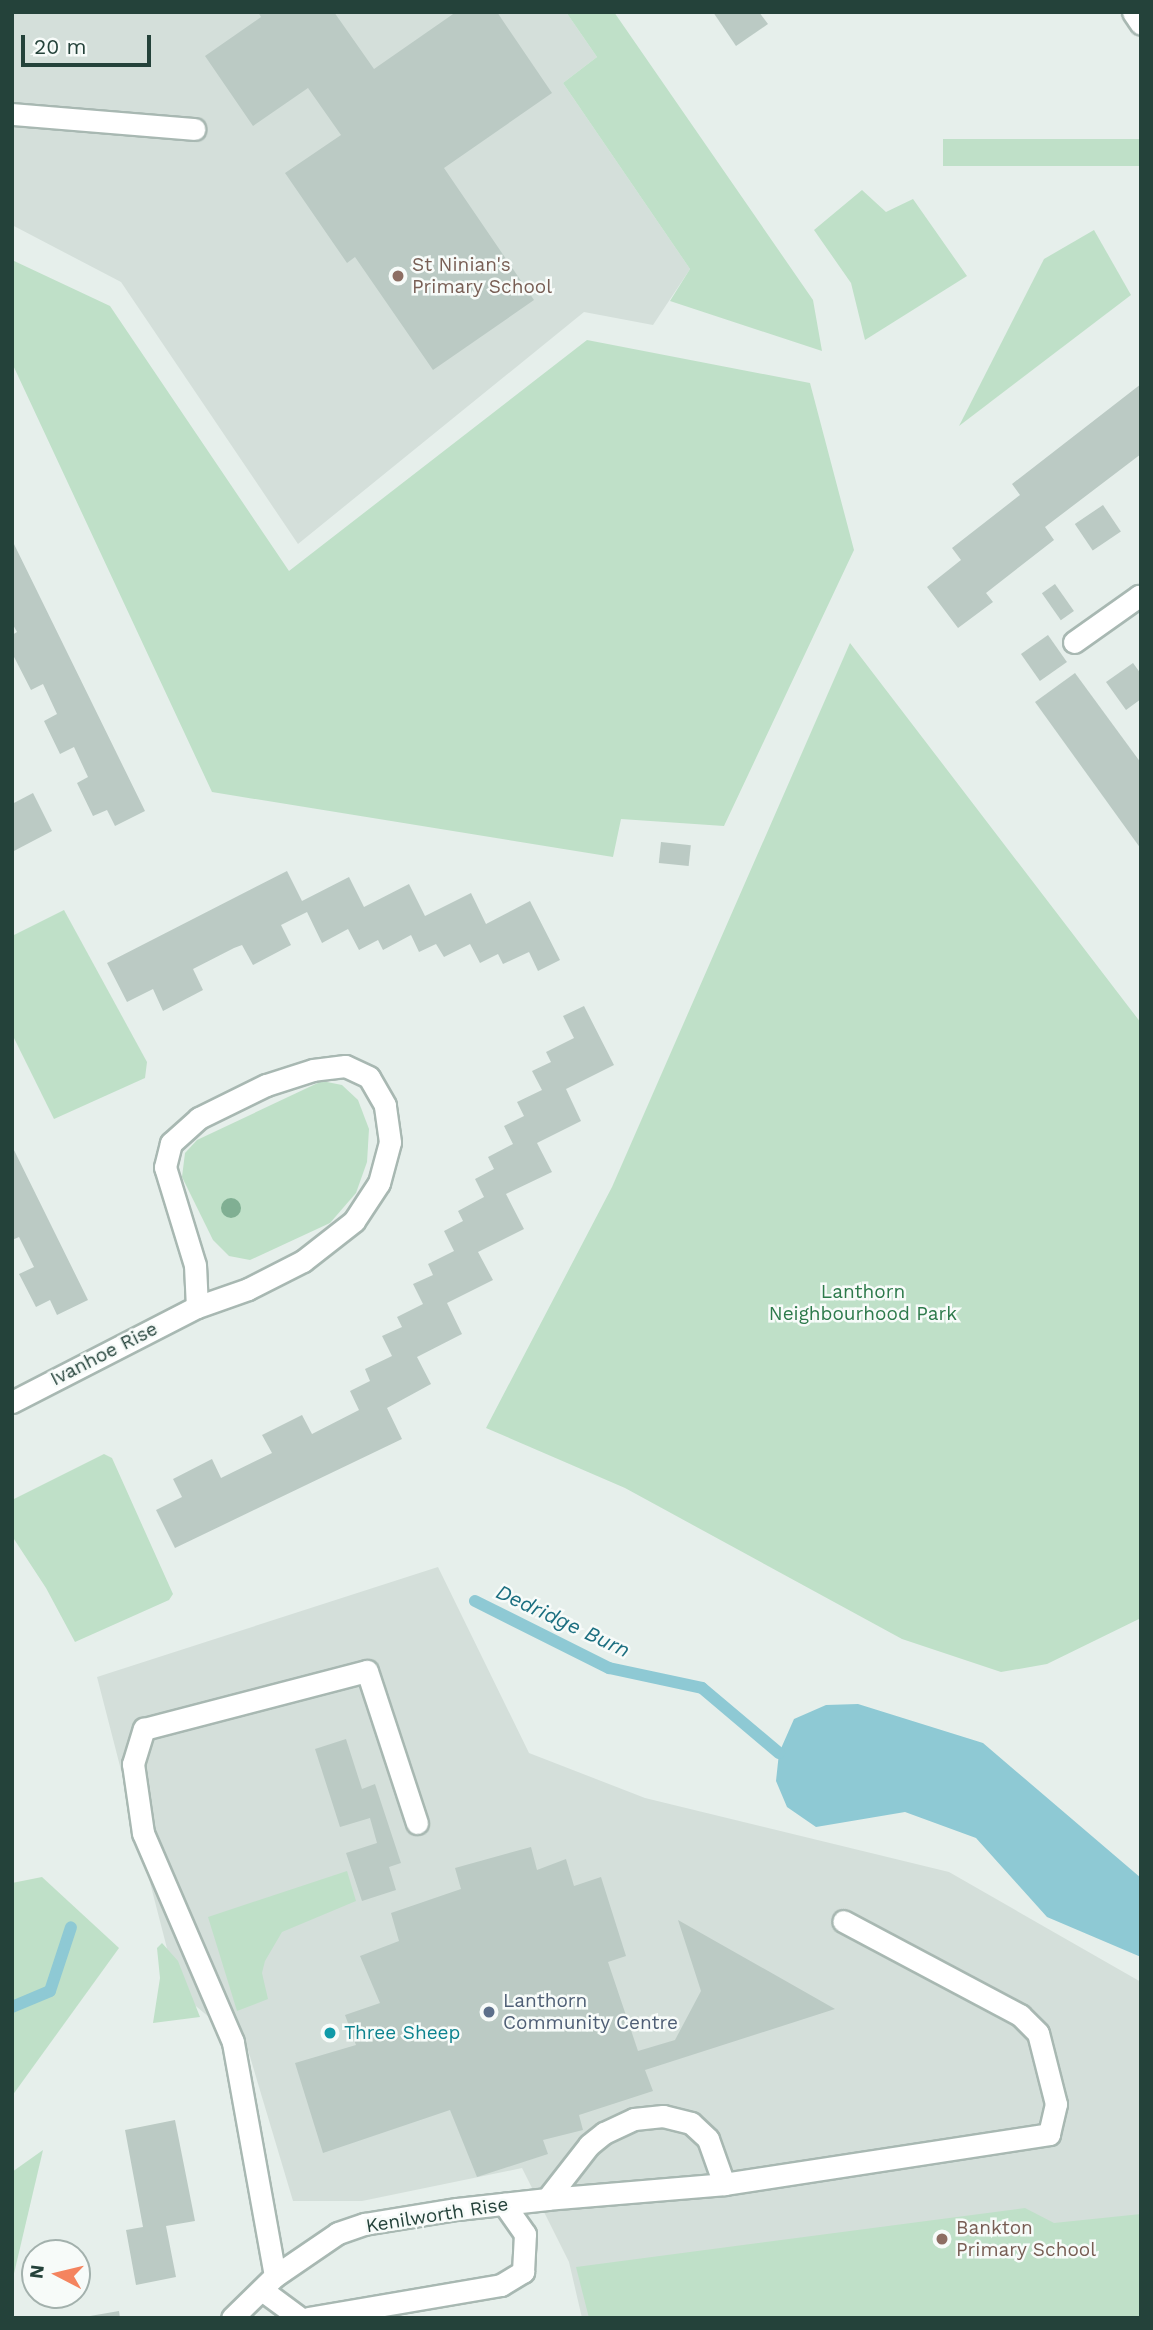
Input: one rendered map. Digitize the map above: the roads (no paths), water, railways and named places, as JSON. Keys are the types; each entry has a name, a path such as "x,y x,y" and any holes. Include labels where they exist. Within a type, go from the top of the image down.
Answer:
{"street":[{"path":"1133,12 1141,24"},
{"path":"12,114 194,129"},
{"path":"1074,642 1140,596"},
{"name":"Ivanhoe Rise","path":"12,1402 197,1307 248,1289 303,1261 354,1221 379,1183 390,1142 385,1105 369,1077 345,1066 313,1070 265,1085 199,1118 171,1143 165,1167 195,1265 197,1307"},
{"path":"300,2318 269,2283 233,2042 143,1833 133,1765 144,1729 368,1671 417,1823"},
{"name":"Kenilworth Rise","path":"232,2318 269,2283 338,2233 364,2224 547,2199 762,2181 1049,2134 1056,2104 1038,2033 1020,2015 843,1920"},
{"path":"547,2199 589,2145 604,2133 634,2119 663,2116 691,2123 708,2139 724,2184"},
{"path":"308,2318 501,2285 523,2272 525,2234 504,2204"}],"water":[{"path":"858,1704 983,1743 1141,1878 1141,1957 1047,1917 976,1838 905,1812 816,1827 787,1807 776,1781 779,1753 794,1719 826,1705"}],"waterway":[{"name":"Dedridge Burn","path":"475,1601 609,1668 702,1688 779,1753"},
{"name":"Dedridge Burn","path":"12,2007 50,1991 71,1927"}],"place":[{"name":"St Ninian's Primary School","path":"398,276"},
{"name":"Lanthorn Community Centre","path":"489,2012"},
{"name":"Three Sheep","path":"330,2033"},
{"name":"Bankton Primary School","path":"942,2239"}],"park label":[{"name":"Lanthorn Neighbourhood Park","path":"863,1303"}]}
